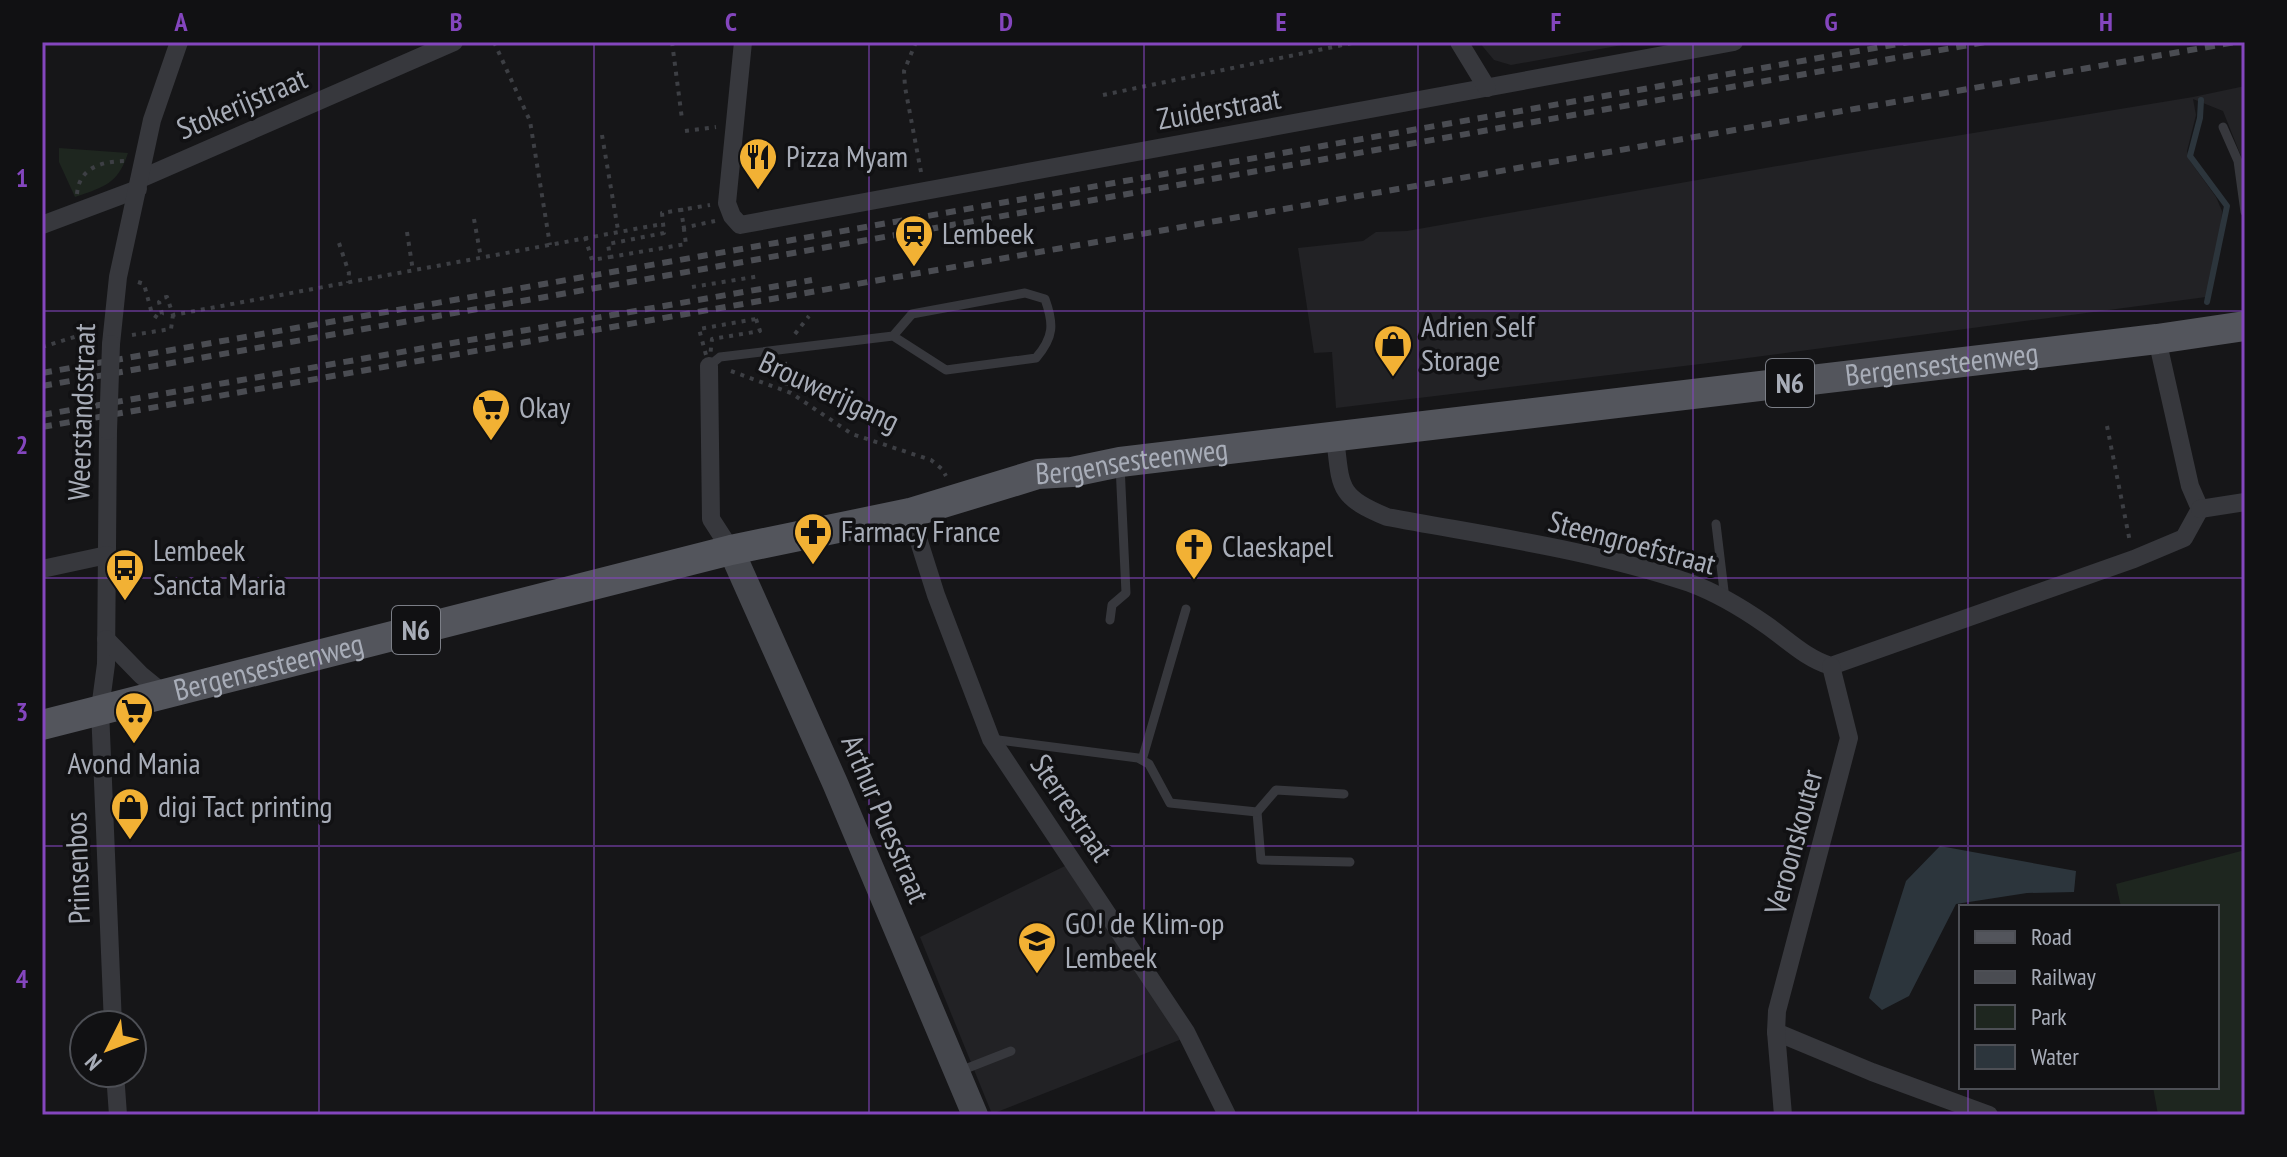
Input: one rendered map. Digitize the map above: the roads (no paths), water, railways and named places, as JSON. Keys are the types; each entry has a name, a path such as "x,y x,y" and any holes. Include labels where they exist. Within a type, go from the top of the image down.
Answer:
{"main road":[{"name":"Bergensesteenweg","path":"42,725 731,550 910,513 1038,474 2245,326"}],"street":[{"name":"Weerstandsstraat","path":"100,709 106,664 111,334 118,277 152,120 179,42"},
{"name":"Stokerijstraat","path":"139,184 454,42"},
{"name":"Zuiderstraat","path":"743,42 729,210 740,225 1734,42"},
{"path":"1459,42 1487,88"},
{"path":"42,225 139,184"},
{"path":"2157,339 2190,486 2200,509"},
{"path":"718,368 711,519 731,550"},
{"name":"Steengroefstraat","path":"1335,437 1340,482 1350,499 1361,506 1387,517 1605,559 1692,584 1725,599 1766,624 1813,660 1831,666"},
{"path":"2200,509 2245,502"},
{"path":"1831,666 2134,559 2184,538 2200,509"},
{"name":"Sterrestraat","path":"910,513 936,595 991,739 1186,1032 1227,1115"},
{"name":"Arthur Puesstraat","path":"731,550 835,783 975,1115"},
{"path":"42,569 107,555"},
{"path":"106,639 163,693"},
{"name":"Veroonskouter","path":"1783,1115 1777,1011 1849,738 1831,666"},
{"name":"Prinsenbos","path":"100,709 112,1009"},
{"path":"1776,1032 1872,1072 1989,1115"},
{"path":"116,1089 118,1115"}],"lane":[{"path":"2223,127 2238,161 2245,212"},
{"path":"718,368 720,357 893,336 946,370 1036,358 1049,343 1051,317 1045,299 1025,293 912,314 893,336"},
{"path":"1110,620 1112,605 1126,593 1120,462"},
{"path":"1716,524 1725,599"},
{"path":"1142,760 1186,609"},
{"path":"991,739 1142,760 1149,764 1170,803 1257,812"},
{"path":"1344,794 1276,790 1257,812 1261,860 1350,862"},
{"path":"957,1072 1011,1051"}],"water":[{"path":"1940,846 2076,871 2074,892 2027,893 1956,904 1909,996 1882,1010 1869,998 1906,881"}],"waterway":[{"path":"2201,100 2200,118 2190,156 2227,206 2207,302"}],"railway":[{"path":"42,373 1909,42"},
{"path":"42,386 1986,42"},
{"path":"42,427 2236,42"},
{"path":"42,415 812,280"}],"place":[{"name":"Pizza Myam","path":"758,191"},
{"name":"Lembeek","path":"914,268"},
{"name":"Adrien Self Storage","path":"1393,378"},
{"name":"Okay","path":"491,442"},
{"name":"Farmacy France","path":"813,566"},
{"name":"Claeskapel","path":"1194,581"},
{"name":"Lembeek Sancta Maria","path":"125,602"},
{"name":"Avond Mania","path":"134,745"},
{"name":"digi Tact printing","path":"130,841"},
{"name":"GO! de Klim-op Lembeek","path":"1037,975"}]}
